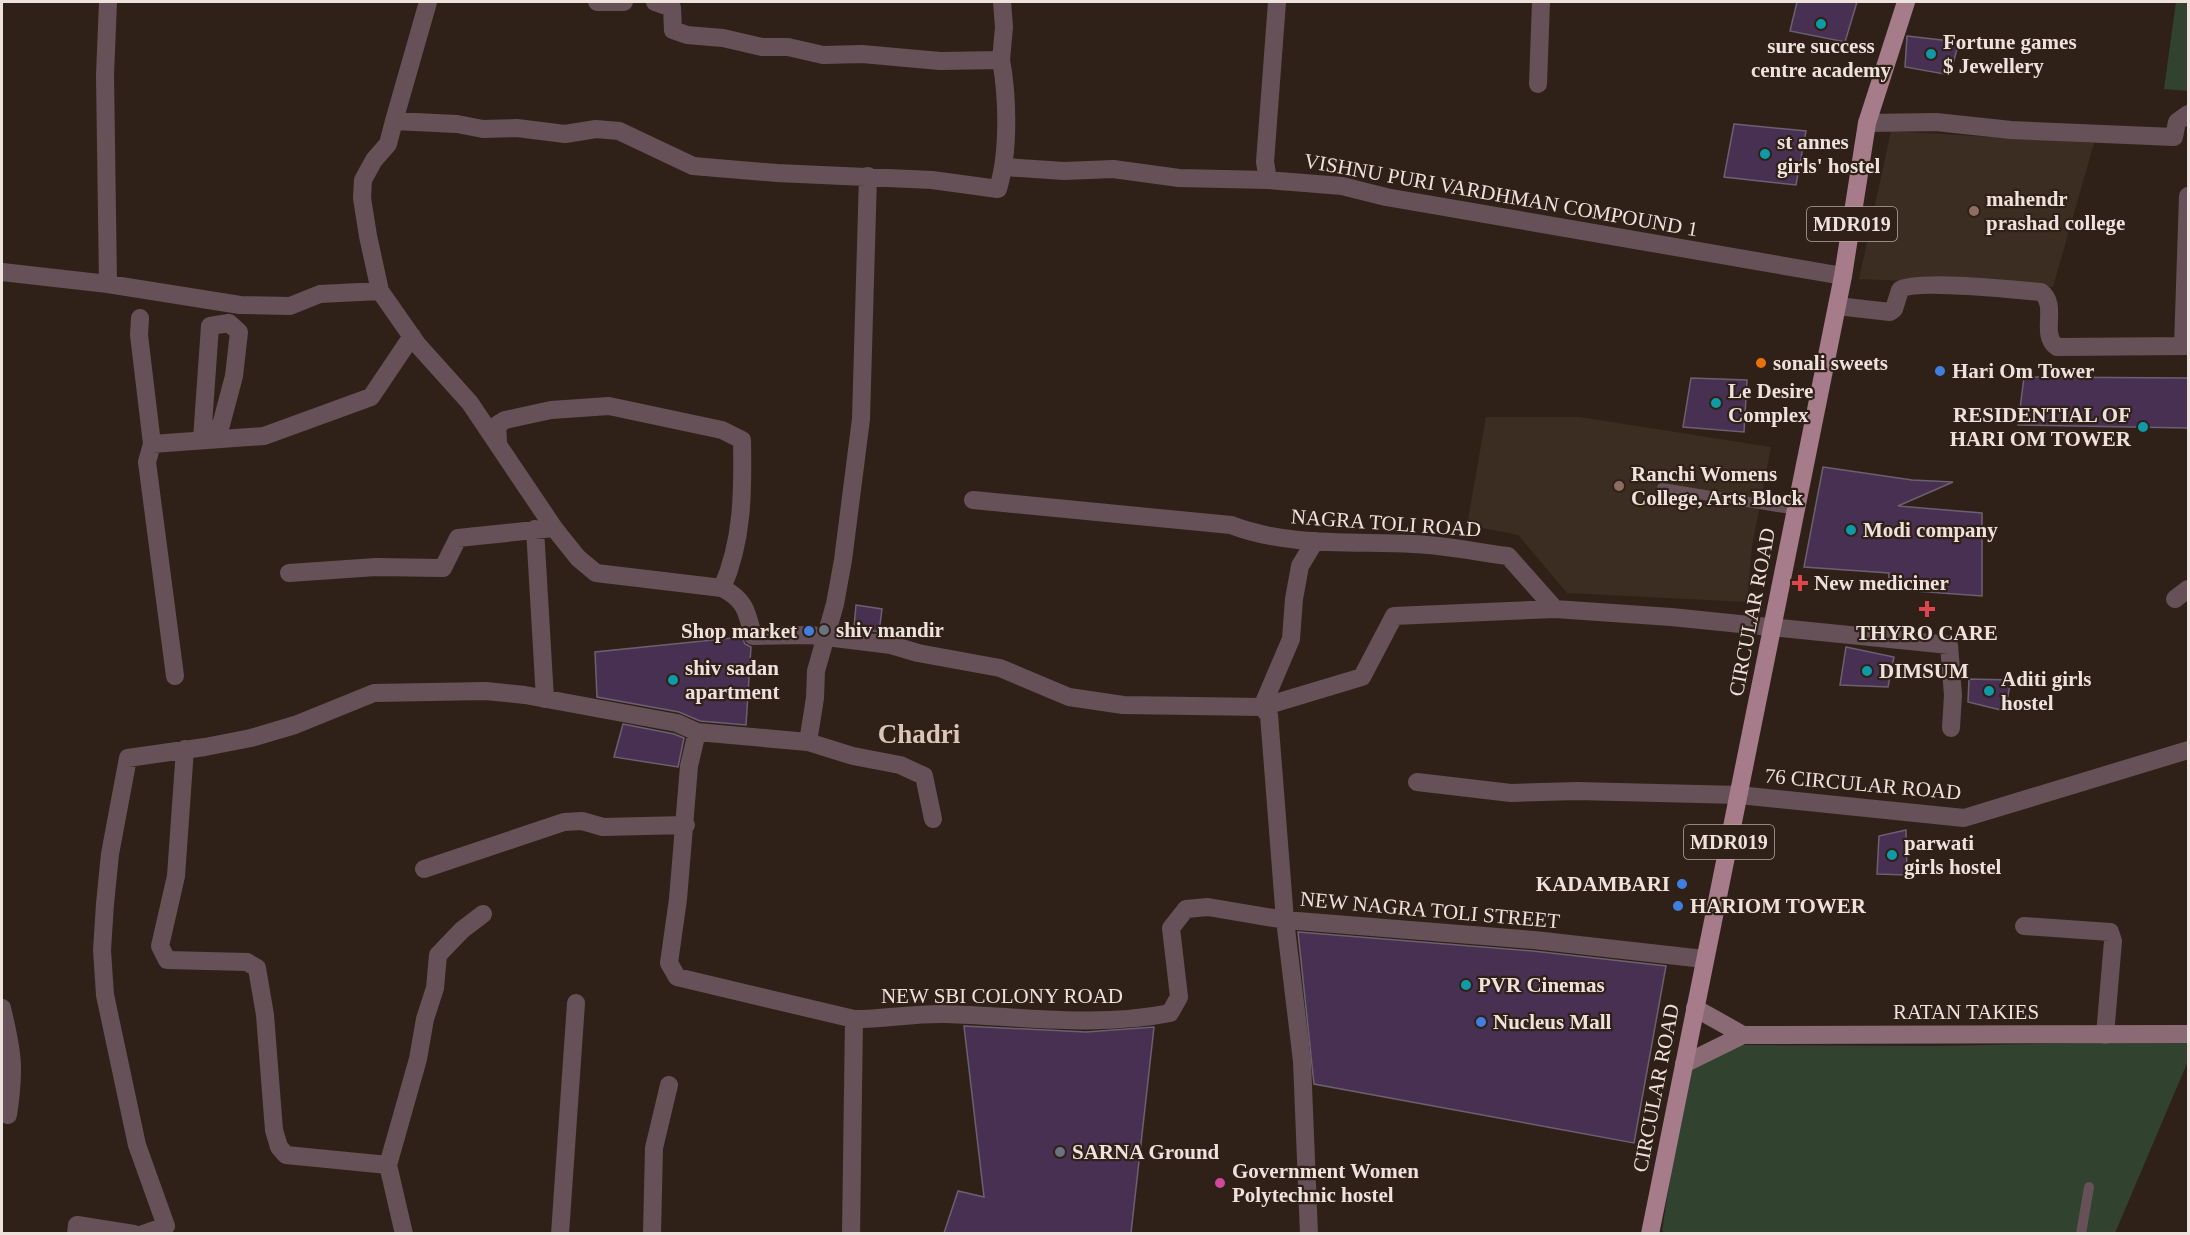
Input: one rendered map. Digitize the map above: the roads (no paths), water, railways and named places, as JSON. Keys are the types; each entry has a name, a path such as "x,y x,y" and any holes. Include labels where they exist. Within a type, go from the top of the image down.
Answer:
{"main road":[{"name":"CIRCULAR ROAD","path":"1650,1233 1844,276 1867,123 1906,2"}],"street":[{"path":"108,2 105,75 108,284"},
{"path":"428,2 388,144 374,160 363,180 362,198 380,291 412,336 448,375 498,441 544,528 596,573 722,588 736,595 746,609 753,636 824,636 891,645 918,653 1000,668 1069,697 1123,705 1265,711 1362,677 1394,616 1555,609 1772,627 1949,645 1953,695 1951,728"},
{"path":"597,2 624,2"},
{"path":"656,2 672,8 673,30 687,35 723,38 762,47 788,47 823,56 862,54 940,61 1001,60"},
{"path":"394,121 457,124 483,129 517,128 565,134 596,129 619,131 693,166 777,173 932,180 998,189 1005,167 1001,60 1004,27 1002,2"},
{"path":"1268,180 1265,162 1277,2"},
{"path":"1538,84 1541,2"},
{"path":"1867,123 1936,122 2011,130 2174,137 2176,122 2188,114"},
{"name":"VISHNU PURI VARDHMAN COMPOUND 1","path":"1005,167 1064,171 1113,169 1179,178 1268,180 1342,186 1386,197 1844,276"},
{"path":"808,742 815,698 816,671 824,636 835,604 843,560 861,419 868,176"},
{"path":"1837,306 1890,312 1894,309 1900,290 1907,286 1941,285 2041,292 2049,301 2050,336 2058,346 2186,346 2188,195"},
{"path":"2,272 108,284 240,305 290,306 320,294 380,291"},
{"path":"140,318 139,335 152,444 147,462 175,676"},
{"path":"229,324 239,332 234,376 221,425 202,439 210,326 229,324"},
{"path":"152,444 264,436 371,397 412,336"},
{"path":"498,441 496,425 505,420 550,410 609,406 637,411 669,421 722,430 742,440 742,515 733,564 722,588"},
{"name":"NAGRA TOLI ROAD","path":"973,500 1231,525 1256,535 1316,541 1415,544 1508,556 1555,609"},
{"path":"289,573 376,567 443,567 458,538 544,528"},
{"path":"544,528 545,699"},
{"path":"1285,920 1265,711 1291,639 1294,598 1300,566 1316,541"},
{"path":"143,1233 166,1226 136,1145 105,995 102,951 110,854 128,758 251,738 295,725 374,693 486,690 677,723 697,732 808,742 853,756 900,765 924,776 933,819"},
{"path":"697,732 689,766 686,825 669,963 677,977 854,1019"},
{"path":"185,749 176,876 160,946 163,955 167,960 247,962 257,968 265,1015 274,1130 279,1147 286,1155 388,1165"},
{"name":"76 CIRCULAR ROAD","path":"1417,782 1511,793 1577,791 1739,795 1964,818 2188,750"},
{"path":"424,869 564,822 582,821 603,827 686,825"},
{"name":"NEW SBI COLONY ROAD","path":"851,1233 854,1019 891,1019 942,1014 1044,1020 1149,1017 1170,1012 1179,997 1171,928 1186,909 1208,907 1285,920"},
{"path":"404,1233 398,1198 388,1165 435,988 438,955 462,930 483,914"},
{"name":"NEW NAGRA TOLI STREET","path":"1309,1233 1302,1061 1285,920 1534,940 1704,959"},
{"path":"2024,926 2110,932 2113,941 2105,1035"},
{"path":"560,1233 563,1161 576,1003"},
{"path":"2,1008 12,1050 14,1072 8,1115"},
{"name":"RATAN TAKIES","path":"1695,1008 1743,1035"},
{"name":"RATAN TAKIES","path":"1684,1064 1743,1035 2188,1034"},
{"path":"652,1233 654,1148 669,1085"},
{"path":"76,1233 77,1225 134,1233"}],"lane":[{"path":"1662,488 1796,510"},
{"path":"2081,1233 2089,1187"}],"place":[{"name":"sure success centre academy","path":"1821,24"},
{"name":"Fortune games $ Jewellery","path":"1931,54"},
{"name":"st annes girls' hostel","path":"1765,154"},
{"name":"mahendr prashad college","path":"1974,211"},
{"name":"sonali sweets","path":"1761,363"},
{"name":"Hari Om Tower","path":"1940,371"},
{"name":"Le Desire Complex","path":"1716,403"},
{"name":"RESIDENTIAL OF HARI OM TOWER","path":"2143,427"},
{"name":"Ranchi Womens College, Arts Block","path":"1619,486"},
{"name":"Modi company","path":"1851,530"},
{"name":"New mediciner","path":"1800,583"},
{"name":"THYRO CARE","path":"1927,609"},
{"name":"shiv mandir","path":"824,630"},
{"name":"Shop market","path":"809,631"},
{"name":"DIMSUM","path":"1867,671"},
{"name":"shiv sadan apartment","path":"673,680"},
{"name":"Aditi girls hostel","path":"1989,691"},
{"name":"parwati girls hostel","path":"1892,855"},
{"name":"KADAMBARI","path":"1682,884"},
{"name":"HARIOM TOWER","path":"1678,906"},
{"name":"PVR Cinemas","path":"1466,985"},
{"name":"Nucleus Mall","path":"1481,1022"},
{"name":"SARNA Ground","path":"1060,1152"},
{"name":"Government Women Polytechnic hostel","path":"1220,1183"}],"district":[{"name":"Chadri","path":"919,734"}]}
